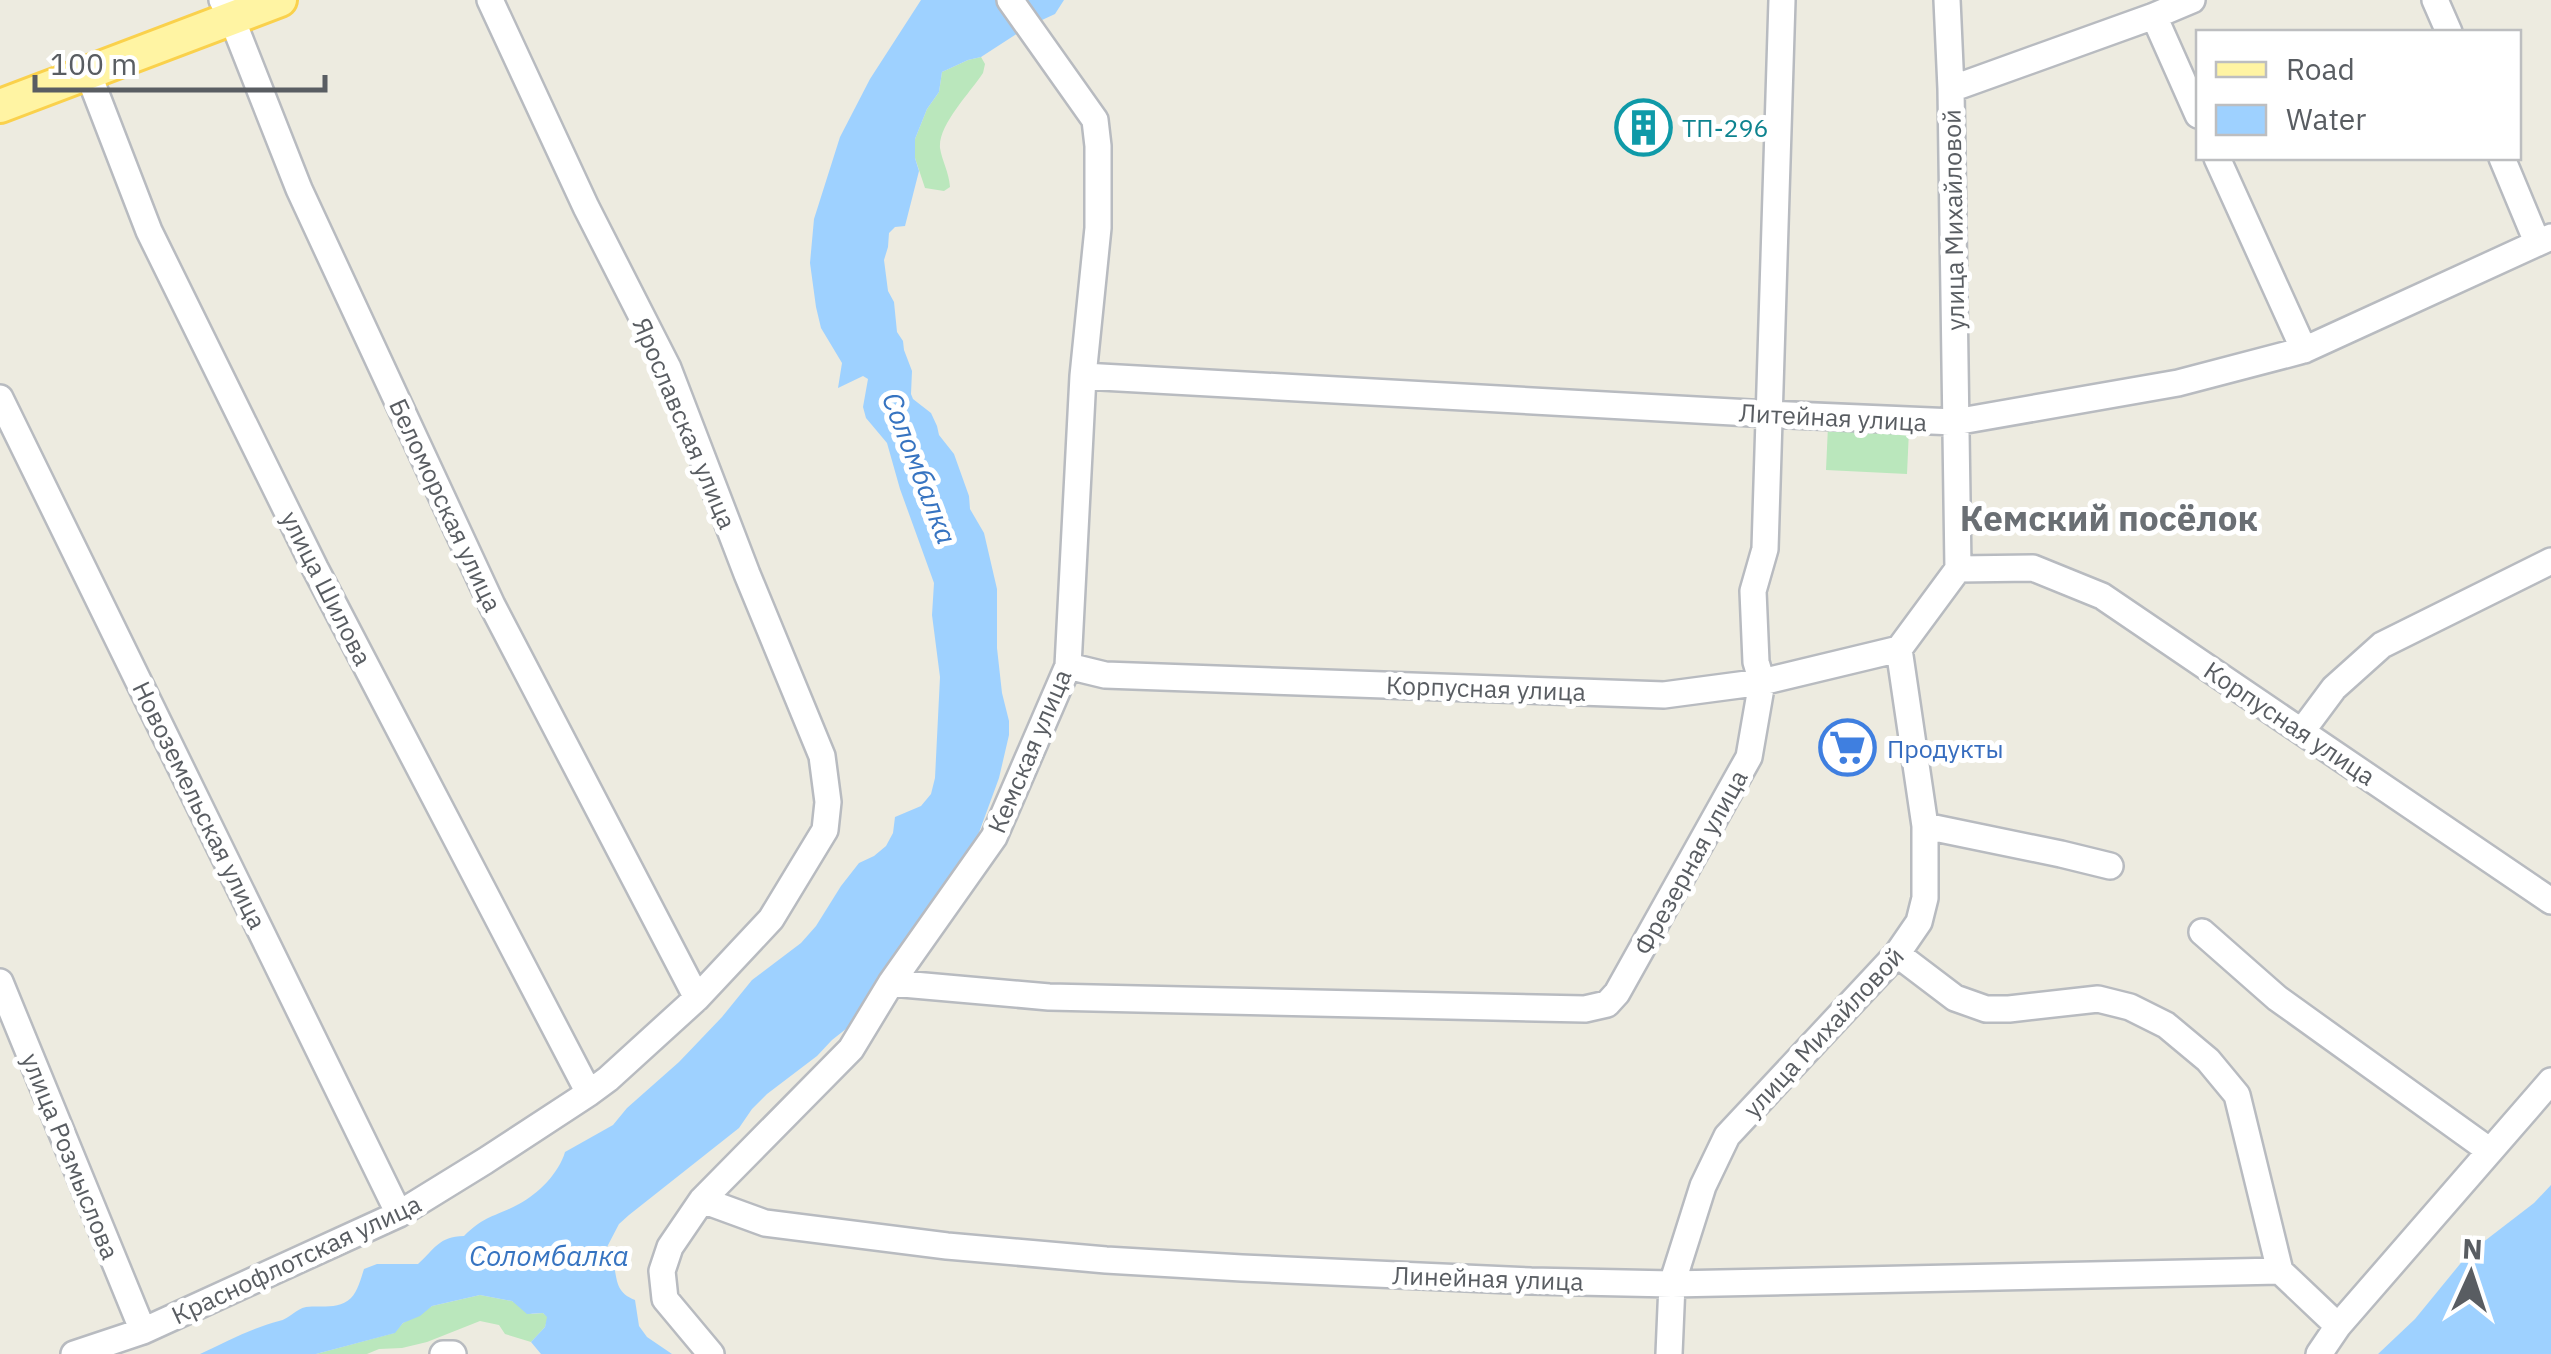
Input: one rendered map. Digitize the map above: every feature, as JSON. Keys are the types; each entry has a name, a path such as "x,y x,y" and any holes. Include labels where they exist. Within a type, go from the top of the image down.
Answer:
{"main road":[{"path":"0,106 88,73 227,9 280,0"}],"street":[{"name":"Ярославская улица","path":"490,0 586,207 668,368 822,756 828,802"},
{"name":"Кемская улица","path":"711,1354 666,1300 662,1272 670,1247 702,1200 851,1049 891,983 994,838 1068,666 1083,376 1098,228 1096,133 1094,120 1010,0"},
{"name":"Фрезерная улица","path":"891,983 1048,997 1585,1010 1606,1004 1617,993 1749,756 1762,682 1756,662 1753,591 1764,549 1782,0"},
{"name":"улица Михайловой","path":"1947,0 1958,569"},
{"path":"1951,89 2192,0"},
{"path":"2435,0 2448,30"},
{"name":"Беломорская улица","path":"227,9 299,189 492,606 696,998"},
{"path":"2154,16 2196,110"},
{"name":"улица Шилова","path":"88,73 149,231 315,568 589,1092"},
{"path":"2219,160 2304,350"},
{"path":"2503,160 2544,239"},
{"name":"Литейная улица","path":"1083,376 1955,422 2178,383 2304,350 2544,239"},
{"name":"Новоземельская улица","path":"0,398 399,1214"},
{"path":"2302,732 2334,688 2382,645 2551,561"},
{"name":"Корпусная улица","path":"1958,569 2034,568 2102,596 2551,902"},
{"path":"1899,650 1958,569"},
{"name":"улица Михайловой","path":"1669,1354 1672,1284 1703,1186 1726,1136 1897,954 1919,922 1924,898 1925,826 1899,650"},
{"name":"Корпусная улица","path":"1068,666 1105,674 1664,695 1762,682 1899,650"},
{"name":"Краснофлотская улица","path":"74,1354 143,1331 399,1214 608,1079 696,998 771,920 824,830 828,802"},
{"path":"1925,826 2110,866"},
{"path":"2202,932 2276,998 2490,1151"},
{"path":"1897,954 1955,998 1986,1009 2098,999 2130,1007 2166,1025 2208,1060 2237,1095 2280,1271 2338,1326"},
{"name":"улица Розмыслова","path":"0,982 143,1331"},
{"path":"2320,1354 2338,1326 2551,1080"},
{"name":"Линейная улица","path":"702,1200 766,1223 947,1246 1106,1260 1531,1281 1672,1284 2280,1271"},
{"path":"443,1354 453,1354"}],"green space":[{"path":"981,57 985,64 983,73 949,119 941,139 950,187 944,191 925,188 915,158 915,139 939,92 942,72"},
{"path":"1828,426 1909,430 1907,474 1826,470"},
{"path":"480,1295 512,1301 532,1314 543,1313 548,1317 545,1327 531,1342 505,1334 499,1325 480,1321 402,1348 367,1354 316,1354 394,1333 432,1306"}],"water":[{"name":"Соломбалка","path":"921,0 1064,0 1055,14 981,57 942,72 939,92 915,139 919,171 905,226 895,227 889,233 884,260 897,332 912,371 911,394 931,413 939,435 954,454 970,509 984,533 997,589 997,648 1009,735 999,778 973,849 851,1025 767,1094 739,1128 619,1224 607,1247 618,1285 635,1300 639,1326 647,1337 672,1354 541,1354 531,1342 545,1327 547,1317 543,1313 527,1314 512,1301 480,1295 432,1306 403,1323 395,1333 316,1354 200,1354 283,1320 302,1308 346,1302 356,1292 364,1269 377,1264 418,1264 443,1241 464,1236 484,1220 533,1195 553,1175 565,1152 613,1125 679,1062 752,980 801,943 859,863 886,846 895,817 921,806 931,794 940,677 932,615 934,583 887,443 866,418 863,407 868,379 863,376 838,388 842,363 821,328 810,263 814,219 840,137 870,79"},
{"path":"2551,1185 2551,1354 2378,1354 2415,1319 2469,1253 2534,1203"}],"place":[{"name":"ТП-296","path":"1643,127"},
{"name":"Продукты","path":"1848,748"}],"district":[{"name":"Кемский посёлок","path":"2109,518"}]}
